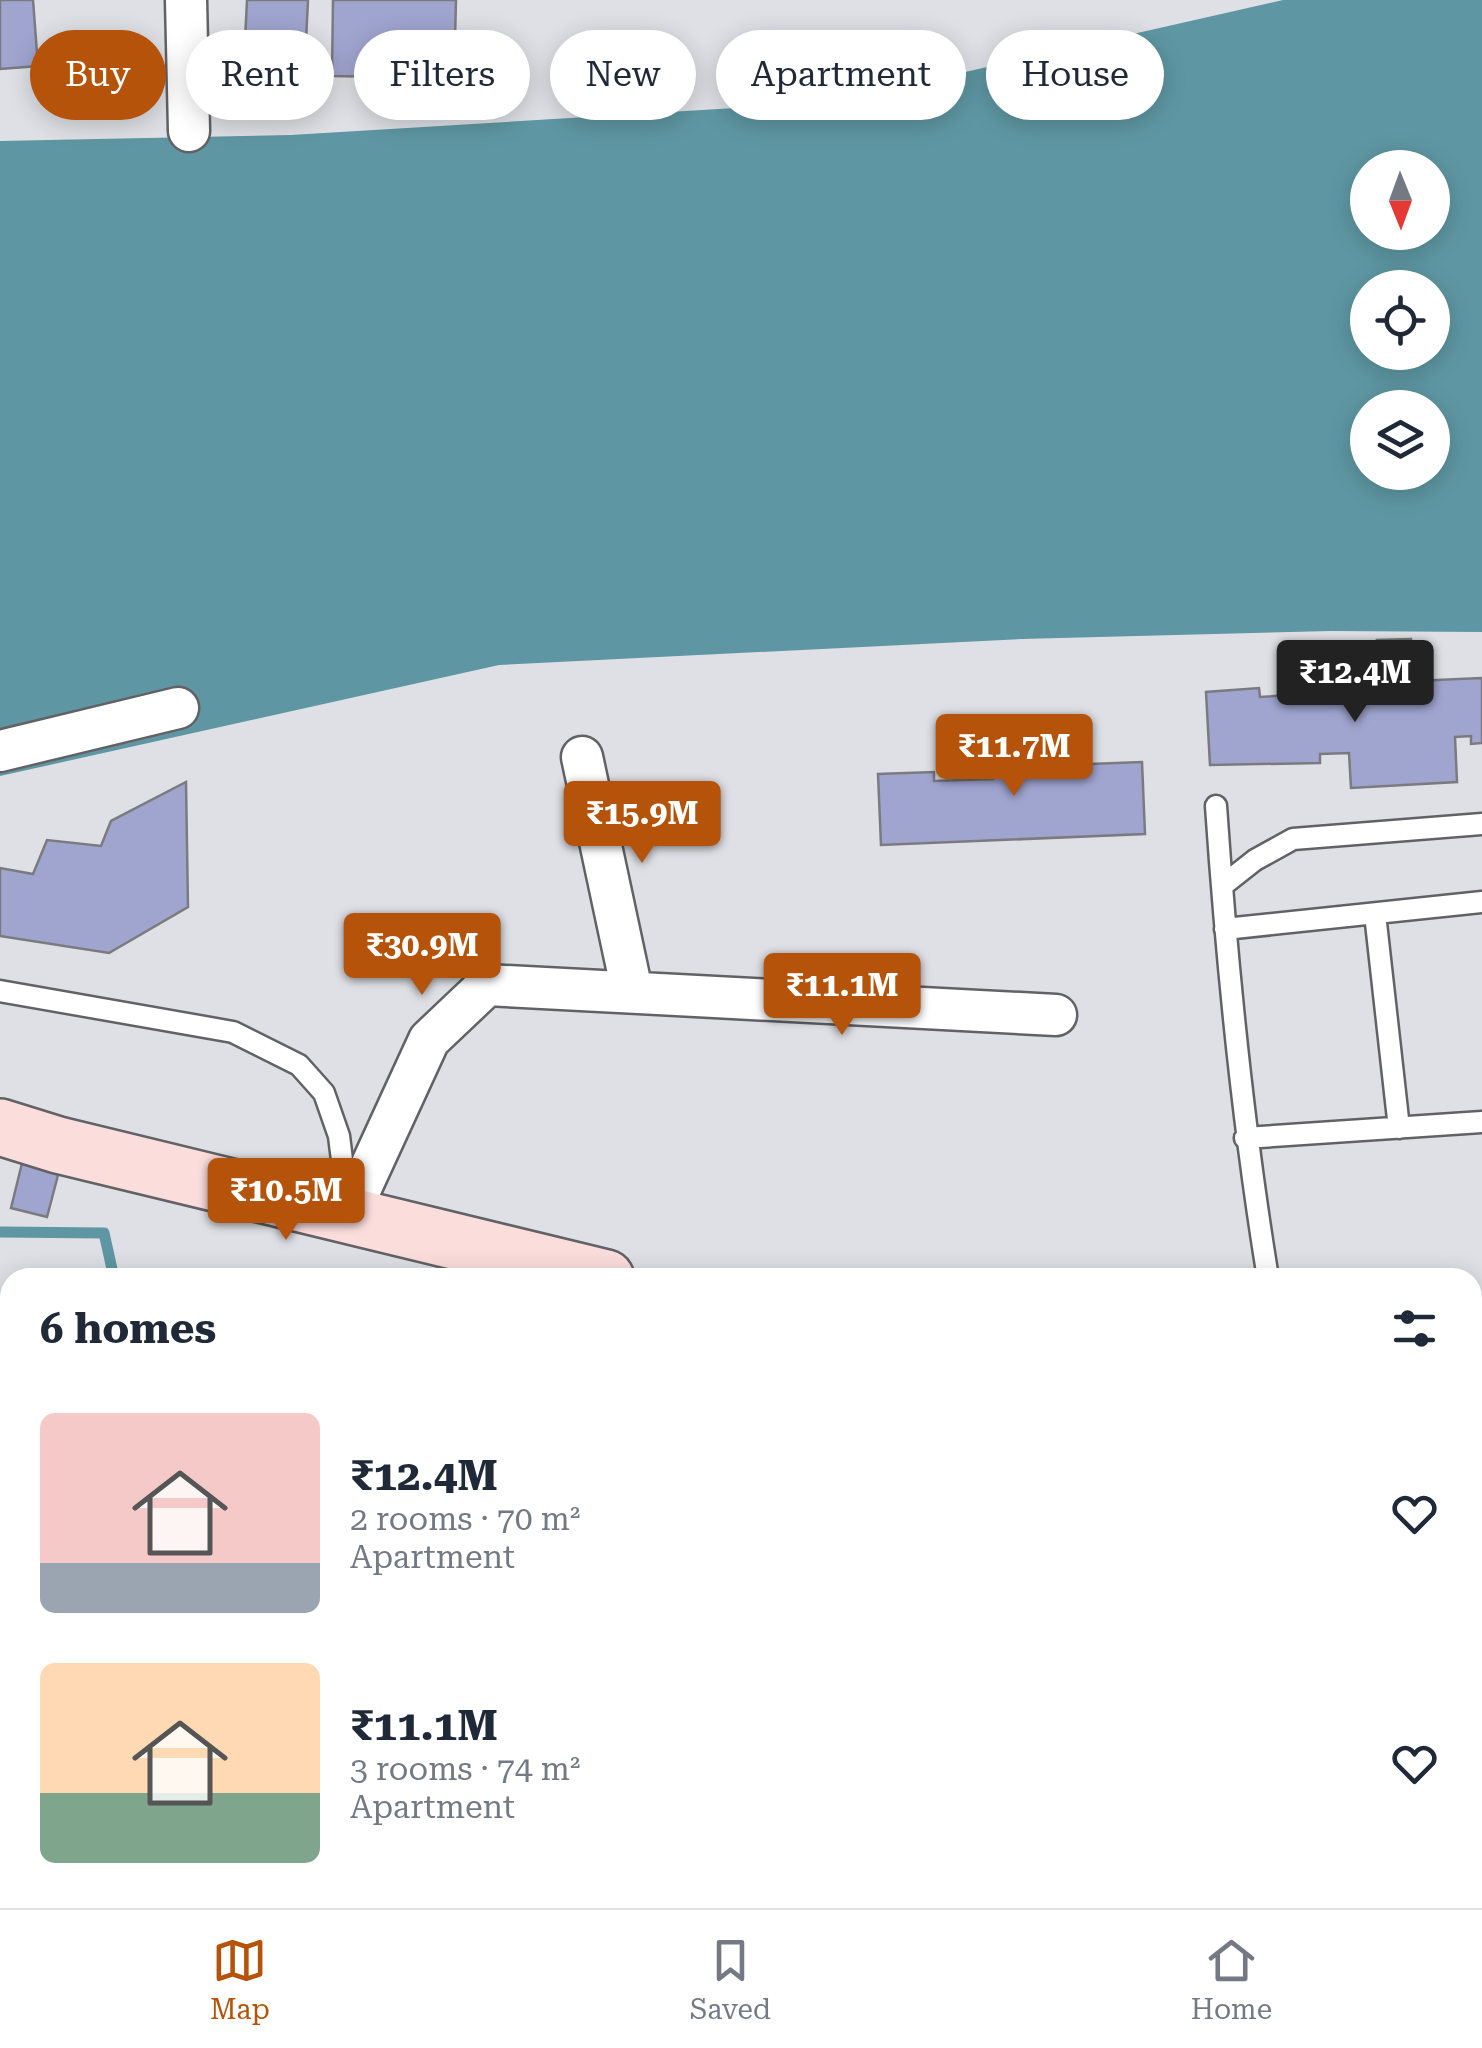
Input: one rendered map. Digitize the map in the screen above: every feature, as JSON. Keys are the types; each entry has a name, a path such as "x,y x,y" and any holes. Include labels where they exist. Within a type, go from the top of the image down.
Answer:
{"street":[{"path":"186,0 190,130"},
{"path":"0,751 178,708"},
{"path":"582,756 632,991"},
{"path":"349,1214 428,1040 487,985 1056,1015"},
{"path":"0,1127 58,1145 566,1268"}],"lane":[{"path":"1216,806 1245,1138 1266,1268"},
{"path":"1222,886 1255,860 1293,839 1482,824"},
{"path":"1225,929 1482,902"},
{"path":"1375,914 1399,1128"},
{"path":"0,992 233,1032 299,1065 324,1093 339,1136 349,1214"},
{"path":"1245,1138 1482,1122"}],"water":[{"path":"1283,0 1482,0 1482,632 1331,631 1022,639 499,665 0,776 0,141 291,135 550,119 696,120 696,110 716,109 716,120 966,120 966,72 986,67 986,120 1164,120 1164,30 1151,30"}],"building":[{"path":"0,0 33,0 35,30 30,30 30,67 0,69"},
{"path":"247,0 308,0 307,30 246,30"},
{"path":"333,0 456,0 455,30 354,30 354,76 334,76"},
{"path":"1411,639 1414,681 1482,678 1482,743 1471,744 1471,736 1455,737 1457,782 1351,788 1349,753 1320,754 1320,763 1210,765 1206,692 1259,688 1260,697 1379,685 1377,640"},
{"path":"1056,723 1057,763 1033,764 1033,774 1091,772 1090,764 1142,762 1145,834 881,845 878,774 934,772 934,781 993,779 992,741 1030,739 1030,724"},
{"path":"186,782 188,907 109,953 0,936 0,868 33,874 47,840 101,846 111,821"},
{"path":"25,1151 62,1160 47,1217 11,1208"}],"waterway":[{"path":"0,1232 104,1233 112,1268"}]}
